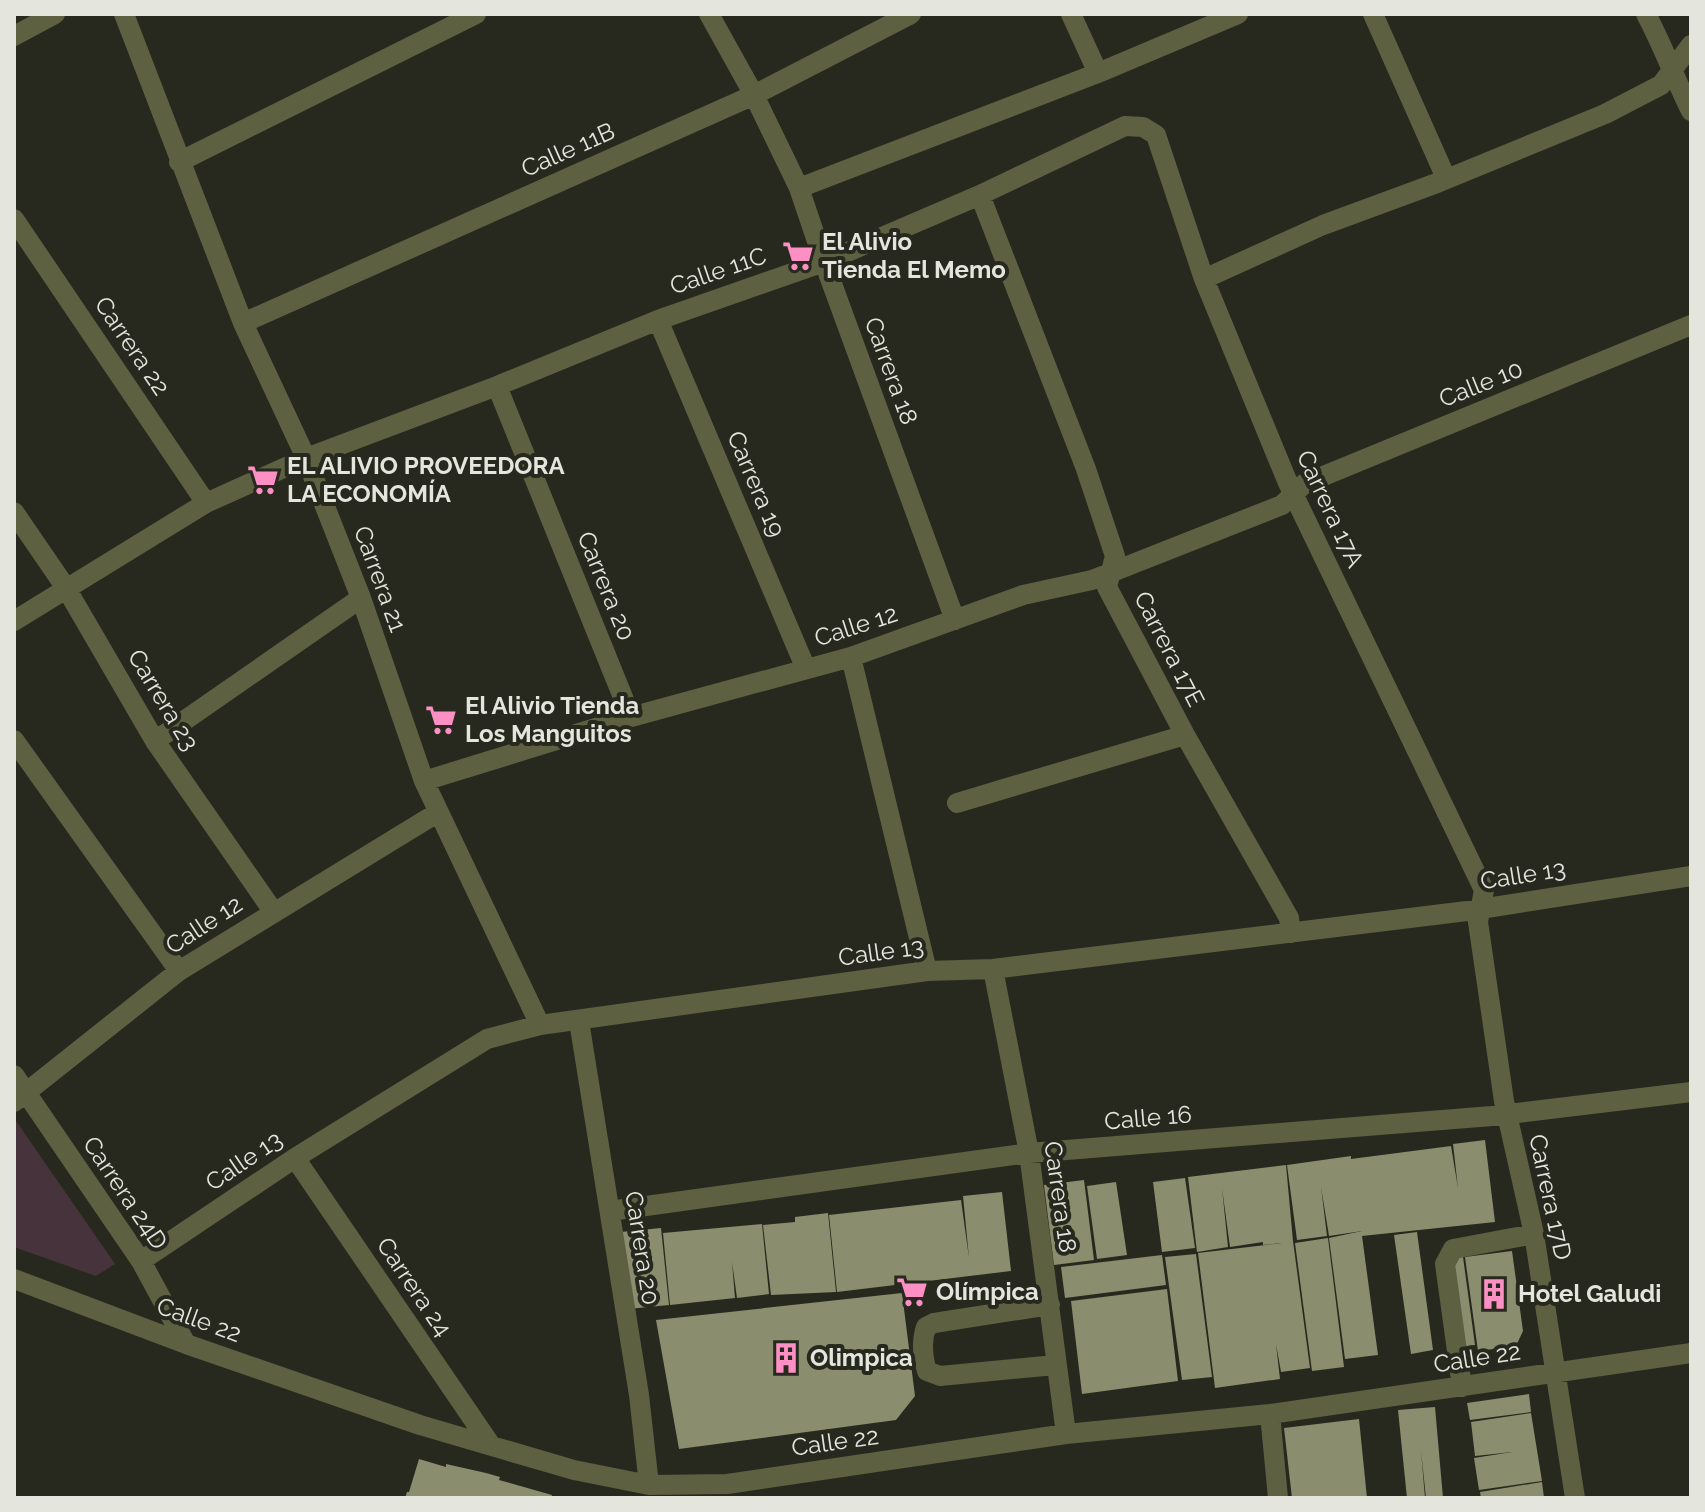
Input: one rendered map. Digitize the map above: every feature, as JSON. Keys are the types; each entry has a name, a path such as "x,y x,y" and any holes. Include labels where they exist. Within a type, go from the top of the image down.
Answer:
{"street":[{"path":"14,36 55,14"},
{"name":"Carrera 21","path":"124,14 243,323 306,458 361,598 437,813 540,1025"},
{"path":"179,162 476,14"},
{"name":"Carrera 18","path":"709,14 754,95 799,188 955,620"},
{"name":"Calle 11B","path":"243,323 754,95 911,14"},
{"path":"1071,14 1098,73"},
{"path":"799,188 1098,73 1238,14"},
{"path":"1373,14 1446,178"},
{"path":"1646,14 1691,111"},
{"path":"1204,279 1323,225 1605,114 1661,85 1691,45"},
{"name":"Calle 11C","path":"306,458 497,386 658,320 824,262 980,195 1125,126 1143,127"},
{"name":"Carrera 17A","path":"1143,127 1156,135 1204,279 1293,493 1484,890 1481,907"},
{"name":"Carrera 17E","path":"980,195 1086,469 1115,556 1107,587 1185,735 1289,918 1291,933"},
{"name":"Carrera 22","path":"14,219 206,503"},
{"name":"Carrera 19","path":"658,320 806,669"},
{"name":"Calle 10","path":"1293,493 1304,484 1691,325"},
{"name":"Carrera 20","path":"497,386 631,717"},
{"path":"14,621 206,503 306,458"},
{"name":"Calle 12","path":"424,781 631,717 851,657 1023,595 1092,580 1282,505 1293,493"},
{"name":"Carrera 23","path":"14,512 66,588 155,741 273,911"},
{"path":"155,741 361,598"},
{"path":"851,657 927,971"},
{"path":"957,803 1185,735"},
{"path":"14,740 179,971"},
{"name":"Calle 12","path":"20,1098 179,971 437,813"},
{"name":"Calle 13","path":"141,1261 295,1158 487,1039 540,1025 927,971 993,969 1291,933 1691,876"},
{"name":"Carrera 17D","path":"1481,907 1478,922 1507,1114 1534,1234 1575,1498"},
{"name":"Carrera 18","path":"993,969 1029,1153 1066,1434"},
{"name":"Carrera 20","path":"579,1021 639,1395 649,1485"},
{"name":"Carrera 24D","path":"14,1075 20,1098 141,1261 186,1344"},
{"name":"Calle 16","path":"610,1211 1029,1153 1507,1114 1691,1092"},
{"name":"Carrera 24","path":"295,1158 490,1444"},
{"path":"1462,1387 1445,1264 1448,1256 1453,1249 1534,1234"},
{"name":"Calle 22","path":"14,1279 186,1344 420,1425 574,1470 649,1485 725,1491 1066,1434 1270,1414 1691,1353"},
{"path":"1050,1305 934,1323 926,1327 922,1339 923,1359 927,1371 940,1376 1055,1365"},
{"path":"1270,1414 1278,1498"}],"shaded area":[{"path":"14,1118 115,1264 96,1276 14,1247"}],"building":[{"path":"1485,1140 1495,1222 1362,1236 1378,1355 1345,1359 1329,1238 1362,1231 1329,1236 1321,1187 1327,1236 1297,1240 1287,1165 1451,1146 1458,1188 1453,1144"},
{"path":"1286,1165 1310,1368 1281,1372 1276,1344 1280,1379 1215,1388 1198,1253 1282,1243 1263,1245 1263,1242 1230,1247 1222,1188 1228,1247 1197,1252 1188,1177"},
{"path":"1185,1178 1195,1248 1162,1252 1153,1182"},
{"path":"1084,1180 1094,1260 1054,1265 1044,1185"},
{"path":"1116,1182 1127,1255 1097,1259 1087,1186"},
{"path":"1002,1192 1011,1271 837,1292 829,1215 961,1200 969,1258 963,1196"},
{"path":"828,1213 836,1292 771,1295 763,1225 795,1222 795,1217"},
{"path":"762,1224 769,1294 737,1298 732,1262 735,1298 670,1305 663,1233"},
{"path":"661,1228 669,1305 628,1309 621,1232"},
{"path":"1417,1232 1433,1350 1411,1354 1394,1235"},
{"path":"1328,1238 1344,1367 1312,1371 1295,1243"},
{"name":"Hotel Galudi","path":"1512,1251 1523,1331 1516,1346 1478,1351 1465,1257"},
{"path":"1196,1254 1212,1377 1182,1380 1165,1257"},
{"path":"1162,1255 1166,1285 1065,1298 1061,1267"},
{"path":"1463,1257 1475,1345 1459,1347 1451,1259"},
{"path":"1167,1289 1178,1381 1082,1394 1071,1301"},
{"name":"Olimpica","path":"902,1293 915,1396 896,1420 679,1449 656,1320"},
{"path":"1529,1394 1531,1412 1470,1420 1467,1403"},
{"path":"1435,1407 1443,1498 1426,1498 1421,1451 1425,1498 1407,1498 1398,1410"},
{"path":"1531,1413 1542,1481 1479,1490 1474,1458 1512,1452 1475,1456 1471,1422"},
{"path":"1359,1419 1367,1498 1292,1498 1284,1428"},
{"path":"419,1459 486,1473 500,1477 499,1480 552,1495 551,1498 405,1498"},
{"path":"1542,1482 1544,1498 1481,1498 1480,1492"}],"place":[{"name":"El Alivio Tienda El Memo","path":"798,256"},
{"name":"EL ALIVIO PROVEEDORA LA ECONOMÍA","path":"263,480"},
{"name":"El Alivio Tienda Los Manguitos","path":"441,720"},
{"name":"Olímpica","path":"912,1292"},
{"name":"Hotel Galudi","path":"1494,1294"},
{"name":"Olimpica","path":"786,1358"}]}
